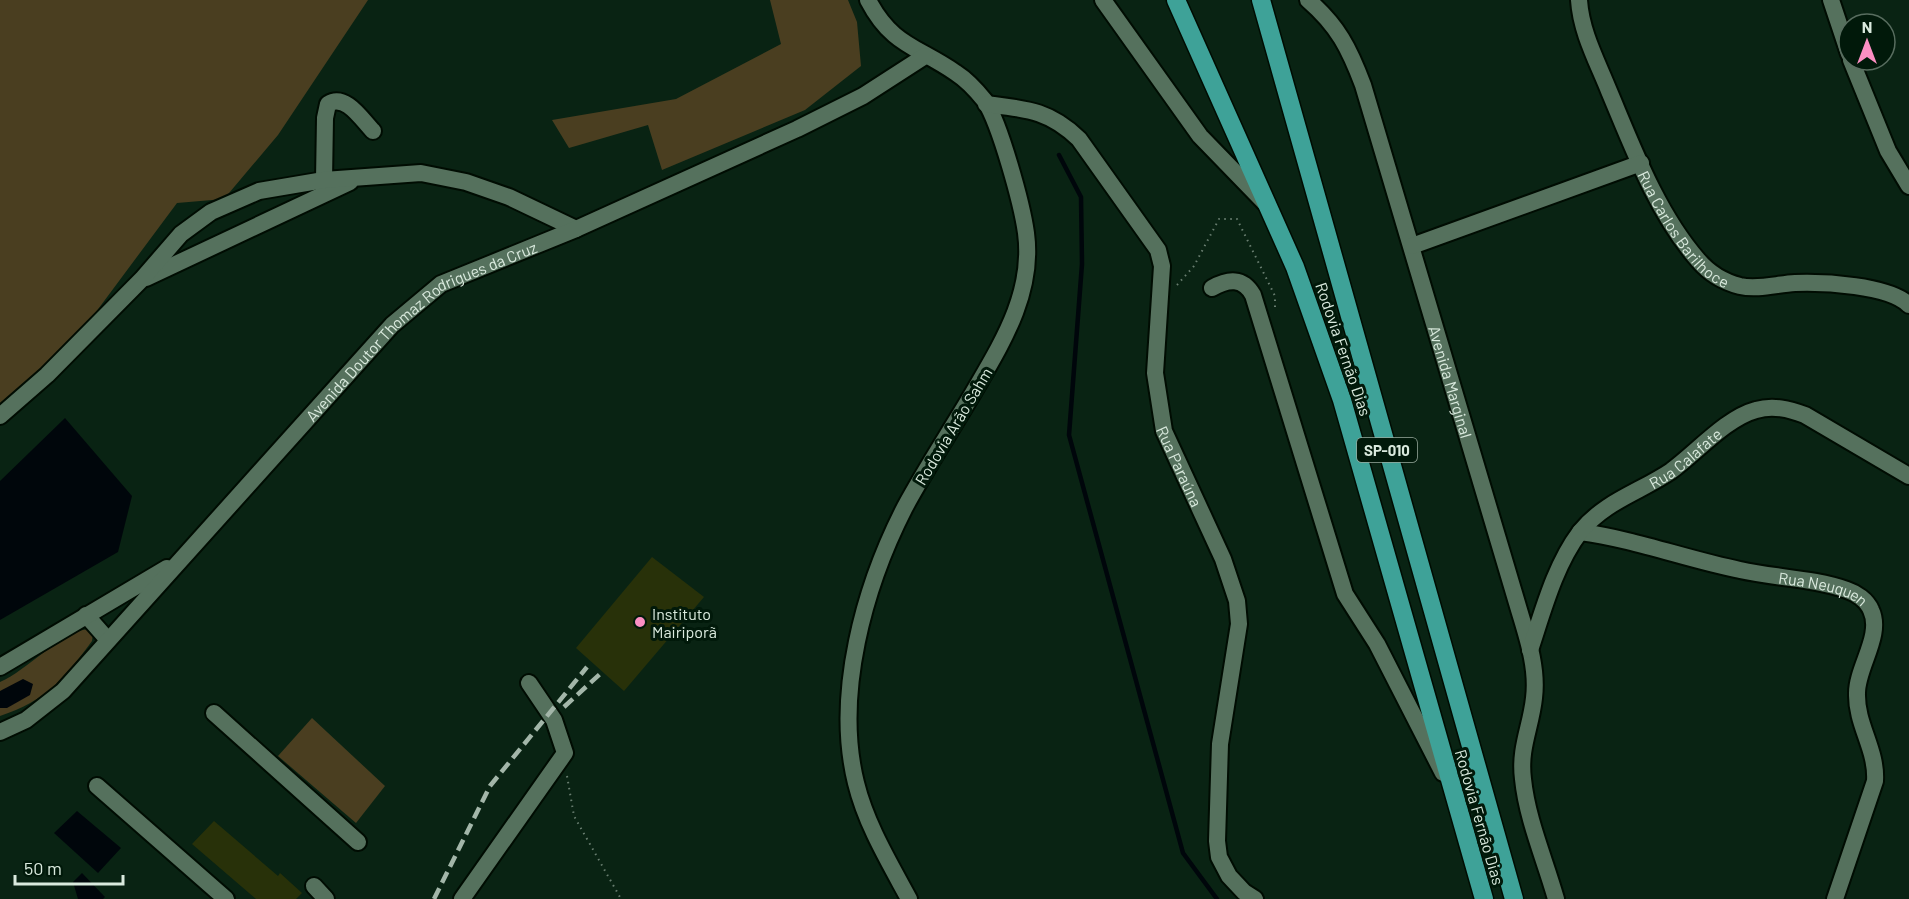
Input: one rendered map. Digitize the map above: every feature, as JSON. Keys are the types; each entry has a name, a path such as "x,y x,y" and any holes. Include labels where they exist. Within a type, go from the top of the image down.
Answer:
{"highway":[{"name":"Rodovia Fernão Dias","path":"1176,0 1295,267 1342,400 1484,899"},
{"name":"Rodovia Fernão Dias","path":"1262,0 1514,899"}],"street":[{"name":"Rodovia Arão Sahm","path":"868,0 881,24 897,40 956,73 974,88 987,104 1016,190 1026,231 1028,258 1025,286 1013,321 996,355 903,511 871,592 851,672 847,711 849,750 856,785 870,825 909,899"},
{"path":"1103,0 1200,136 1267,205"},
{"name":"Avenida Marginal","path":"1308,0 1331,20 1350,49 1412,246 1530,650 1534,699 1522,745 1523,781 1556,899"},
{"name":"Rua Carlos Barilhoce","path":"1579,0 1585,32 1641,163 1670,222 1698,260 1726,282 1743,287 1810,282 1889,293 1909,304"},
{"path":"1832,0 1837,16"},
{"name":"Avenida Doutor Thomaz Rodrigues da Cruz","path":"5,731 51,703 392,325 414,304 441,284 576,229 807,124 863,96 925,56"},
{"path":"1856,72 1888,151 1909,186"},
{"path":"324,180 325,118 328,105 340,102 348,105 373,131"},
{"name":"Rua Paraúna","path":"987,104 1042,112 1063,123 1079,139 1158,250 1162,266 1155,373 1164,431 1223,559 1237,601 1239,624 1220,744 1217,841 1220,857 1229,876 1244,892 1255,899"},
{"path":"1412,246 1641,163"},
{"path":"0,416 48,375 142,279 181,234 211,212 259,191 324,180 421,173 466,182 509,196 576,229"},
{"path":"142,279 361,177"},
{"path":"1212,288 1228,281 1236,281 1249,287 1253,295 1345,594 1377,644 1451,788"},
{"name":"Rua Calafate","path":"1530,650 1543,610 1567,553 1580,532 1610,505 1666,474 1741,416 1755,410 1787,409 1805,415 1909,477"},
{"name":"Rua Neuquen","path":"1580,532 1601,535 1741,571 1833,586 1862,598 1871,609 1872,633 1856,692 1860,721 1872,751 1875,781 1835,899"},
{"path":"0,667 182,560"},
{"path":"86,615 108,640"},
{"path":"462,899 565,753 554,720 529,683"},
{"path":"214,713 358,842"},
{"path":"97,786 226,899"},
{"path":"314,886 326,899"}],"path":[{"path":"565,753 574,816 621,899"}],"shaded area":[{"path":"0,0 368,0 278,135 224,199 177,203 64,355 0,408"},
{"path":"770,0 848,0 857,22 861,66 805,110 662,170 648,125 569,148 552,120 676,99 781,44"},
{"path":"65,418 132,496 118,552 0,620 0,481"},
{"path":"88,629 93,634 92,641 53,687 30,703 0,716 0,682 66,637"},
{"path":"23,679 33,684 30,695 7,708 0,708 0,691"},
{"path":"312,718 385,786 356,823 278,756"},
{"path":"77,811 121,848 98,873 54,833"},
{"path":"82,873 105,897 103,899 78,899 73,882"}],"building":[{"name":"Instituto Mairiporã","path":"652,557 704,597 624,691 576,648"},
{"path":"214,821 278,876 280,873 302,893 296,899 256,899 192,844"}],"waterway":[{"path":"1059,155 1081,197 1082,264 1069,435 1183,853 1217,899"}],"railway":[{"path":"434,899 490,786 587,667"},
{"path":"564,707 600,674"}],"place":[{"name":"Instituto Mairiporã","path":"640,622"}]}
